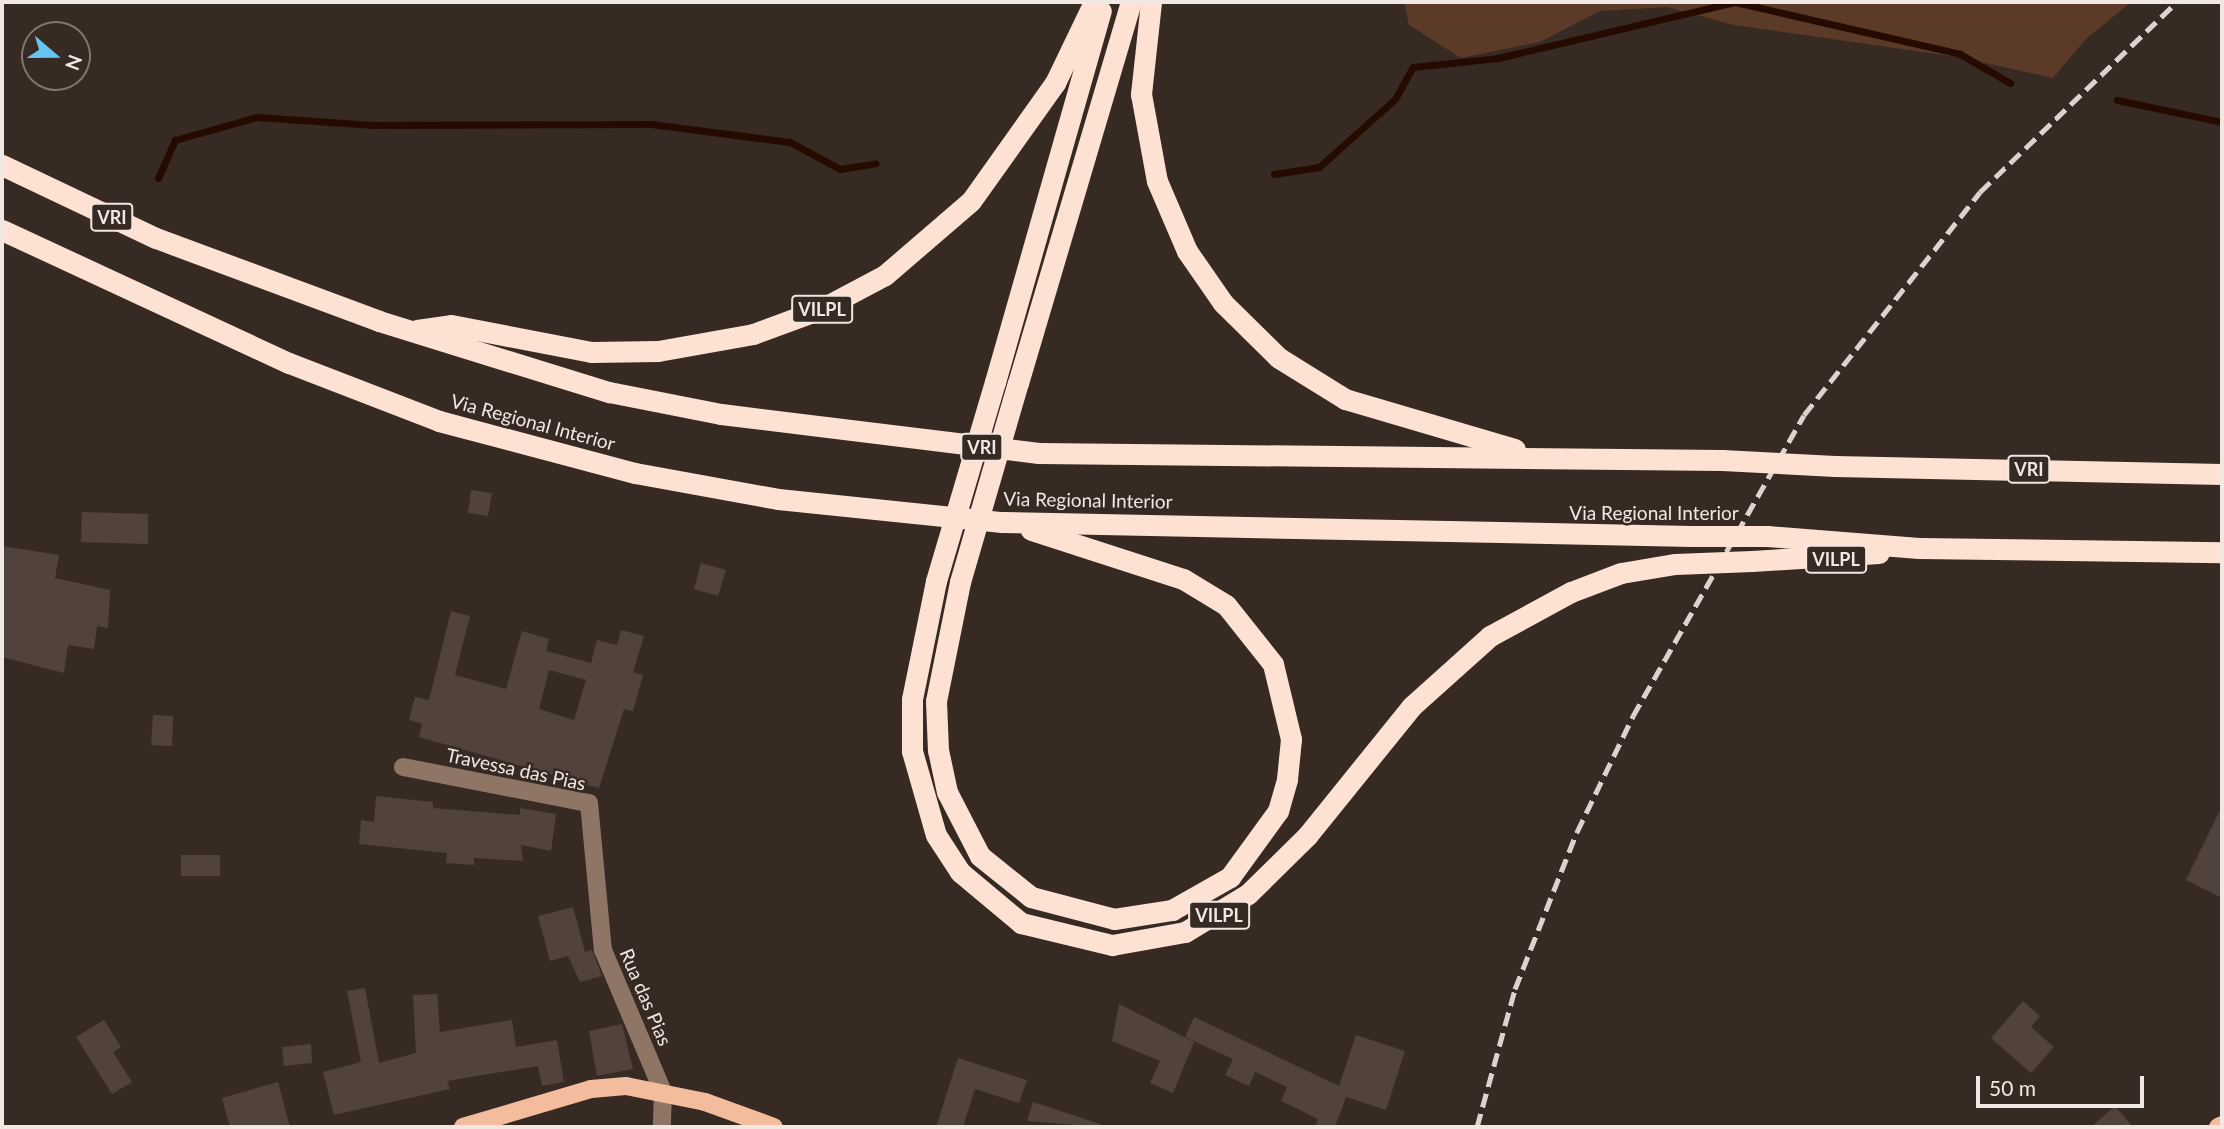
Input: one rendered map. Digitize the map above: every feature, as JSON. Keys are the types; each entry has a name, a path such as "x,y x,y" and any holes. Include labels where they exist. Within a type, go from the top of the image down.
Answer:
{"highway":[{"name":"VILPL","path":"412,331 451,325 591,352 658,351 753,334 821,309 885,275 971,201 1049,94 1094,2"},
{"name":"VILPL","path":"1103,2 936,581 912,699 912,738 921,800 936,835 960,872 1021,923 1112,945 1185,932 1248,894 1307,836 1412,706 1490,636 1570,592 1621,573 1675,564 1825,560 1919,548"},
{"name":"VILPL","path":"1002,522 1182,579 1226,605 1273,664 1291,739 1287,779 1279,811 1230,877 1172,910 1114,919 1031,897 980,856 947,793 937,750 936,701 960,582 1131,2"},
{"path":"1151,2 1141,94 1154,170 1187,251 1223,303 1279,358 1345,399 1486,444 1566,458"},
{"name":"VRI","path":"2,165 156,238 412,331 609,392 828,431 1053,453 1722,460 1835,466 2222,474"},
{"name":"Via Regional Interior","path":"2,230 289,363 439,421 635,473 765,497 1002,522 1767,536 1919,548 2222,552"}],"main road":[{"path":"463,1127 592,1089 663,1092 774,1127"}],"street":[{"name":"Travessa das Pias","path":"403,767 589,803 593,838"},
{"name":"Rua das Pias","path":"593,838 603,950 663,1092 662,1127"}],"shaded area":[{"path":"1404,2 2131,2 2085,40 2053,78 1958,57 1734,25 1667,7 1600,11 1540,42 1461,58 1409,25"}],"building":[{"path":"471,490 492,493 488,516 468,513"},
{"path":"82,512 148,514 148,544 81,542"},
{"path":"2,546 59,555 55,578 110,590 108,628 97,626 94,649 68,645 64,673 2,657"},
{"path":"701,563 726,570 718,596 694,589"},
{"path":"451,611 470,616 455,675 506,689 522,631 549,639 546,651 591,663 597,640 617,645 621,630 644,636 633,672 643,675 633,711 624,709 599,788 419,737 422,724 409,720 415,697 429,700","holes":["549,670 586,680 574,720 539,709"]},
{"path":"153,715 173,716 172,746 151,745"},
{"path":"376,796 433,802 433,808 520,815 520,808 556,814 551,851 521,845 523,861 474,858 474,865 446,863 447,853 359,844 361,820 374,822"},
{"path":"2222,806 2222,898 2186,880"},
{"path":"181,855 220,855 220,876 181,876"},
{"path":"573,907 585,952 592,950 602,976 580,982 568,956 550,961 538,916"},
{"path":"365,988 379,1063 416,1053 413,995 437,994 440,1032 512,1020 516,1047 557,1040 564,1082 542,1086 538,1066 447,1081 450,1089 334,1115 323,1072 361,1062 347,991"},
{"path":"2023,1001 2040,1016 2031,1027 2054,1047 2031,1073 1991,1038"},
{"path":"1119,1004 1194,1042 1173,1093 1150,1083 1160,1061 1112,1041"},
{"path":"1194,1017 1339,1086 1356,1035 1405,1051 1386,1110 1346,1097 1335,1127 1315,1127 1318,1119 1281,1101 1287,1087 1255,1072 1249,1086 1225,1075 1233,1059 1185,1037"},
{"path":"104,1020 121,1047 113,1052 132,1082 112,1094 76,1037"},
{"path":"622,1024 633,1069 597,1076 589,1031"},
{"path":"311,1044 312,1063 284,1066 282,1047"},
{"path":"958,1058 1027,1080 1019,1103 975,1089 963,1127 936,1127"},
{"path":"278,1082 290,1127 230,1127 222,1098"},
{"path":"1033,1102 1100,1124 1100,1127 1027,1121"},
{"path":"2115,1106 2133,1127 2091,1127"}],"waterway":[{"path":"1274,174 1319,167 1395,99 1413,67 1498,58 1735,2 1960,54 2010,83"},
{"path":"2117,100 2222,122"},
{"path":"158,178 175,140 257,117 373,125 651,124 790,142 840,169 876,163"}],"railway":[{"path":"1477,1127 1515,989 1577,832 1633,716 1804,415 1980,192 2177,2"}]}
